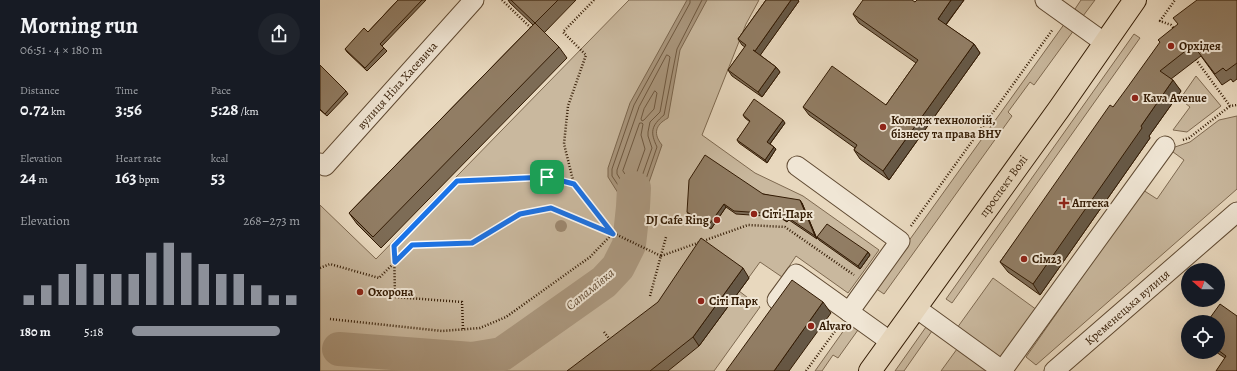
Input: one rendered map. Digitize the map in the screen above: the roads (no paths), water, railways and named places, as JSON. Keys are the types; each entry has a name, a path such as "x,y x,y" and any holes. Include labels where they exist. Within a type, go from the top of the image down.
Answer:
{"main road":[{"name":"проспект Волі","path":"870,371 1059,109 1135,0"}],"street":[{"name":"вулиця Ніла Хасевича","path":"320,163 325,166 474,0"},
{"path":"1045,0 1105,43"},
{"path":"916,308 1002,371 1165,146"},
{"path":"797,166 900,241 849,312"},
{"name":"Кременецька вулиця","path":"1062,369 1237,212"},
{"path":"768,313 796,274 891,342"}],"water":[{"path":"687,0 707,0 680,50 668,118 660,124 657,130 657,137 662,145 640,208 635,237 628,234 630,212 608,177 608,168 630,103"}],"waterway":[{"name":"Сапалаївка","path":"339,349 472,359 502,354 604,282 618,267 629,245 634,188"}],"place":[{"name":"Орхідея","path":"1171,46"},
{"name":"Kava Avenue","path":"1135,98"},
{"name":"Коледж технологій, бізнесу та права ВНУ","path":"883,127"},
{"name":"Аптека","path":"1064,203"},
{"name":"Сіті-Парк","path":"754,214"},
{"name":"DJ Cafe Ring","path":"717,220"},
{"name":"Сім23","path":"1024,259"},
{"name":"Охорона","path":"360,292"},
{"name":"Сіті Парк","path":"701,301"},
{"name":"Alvaro","path":"811,326"}]}
